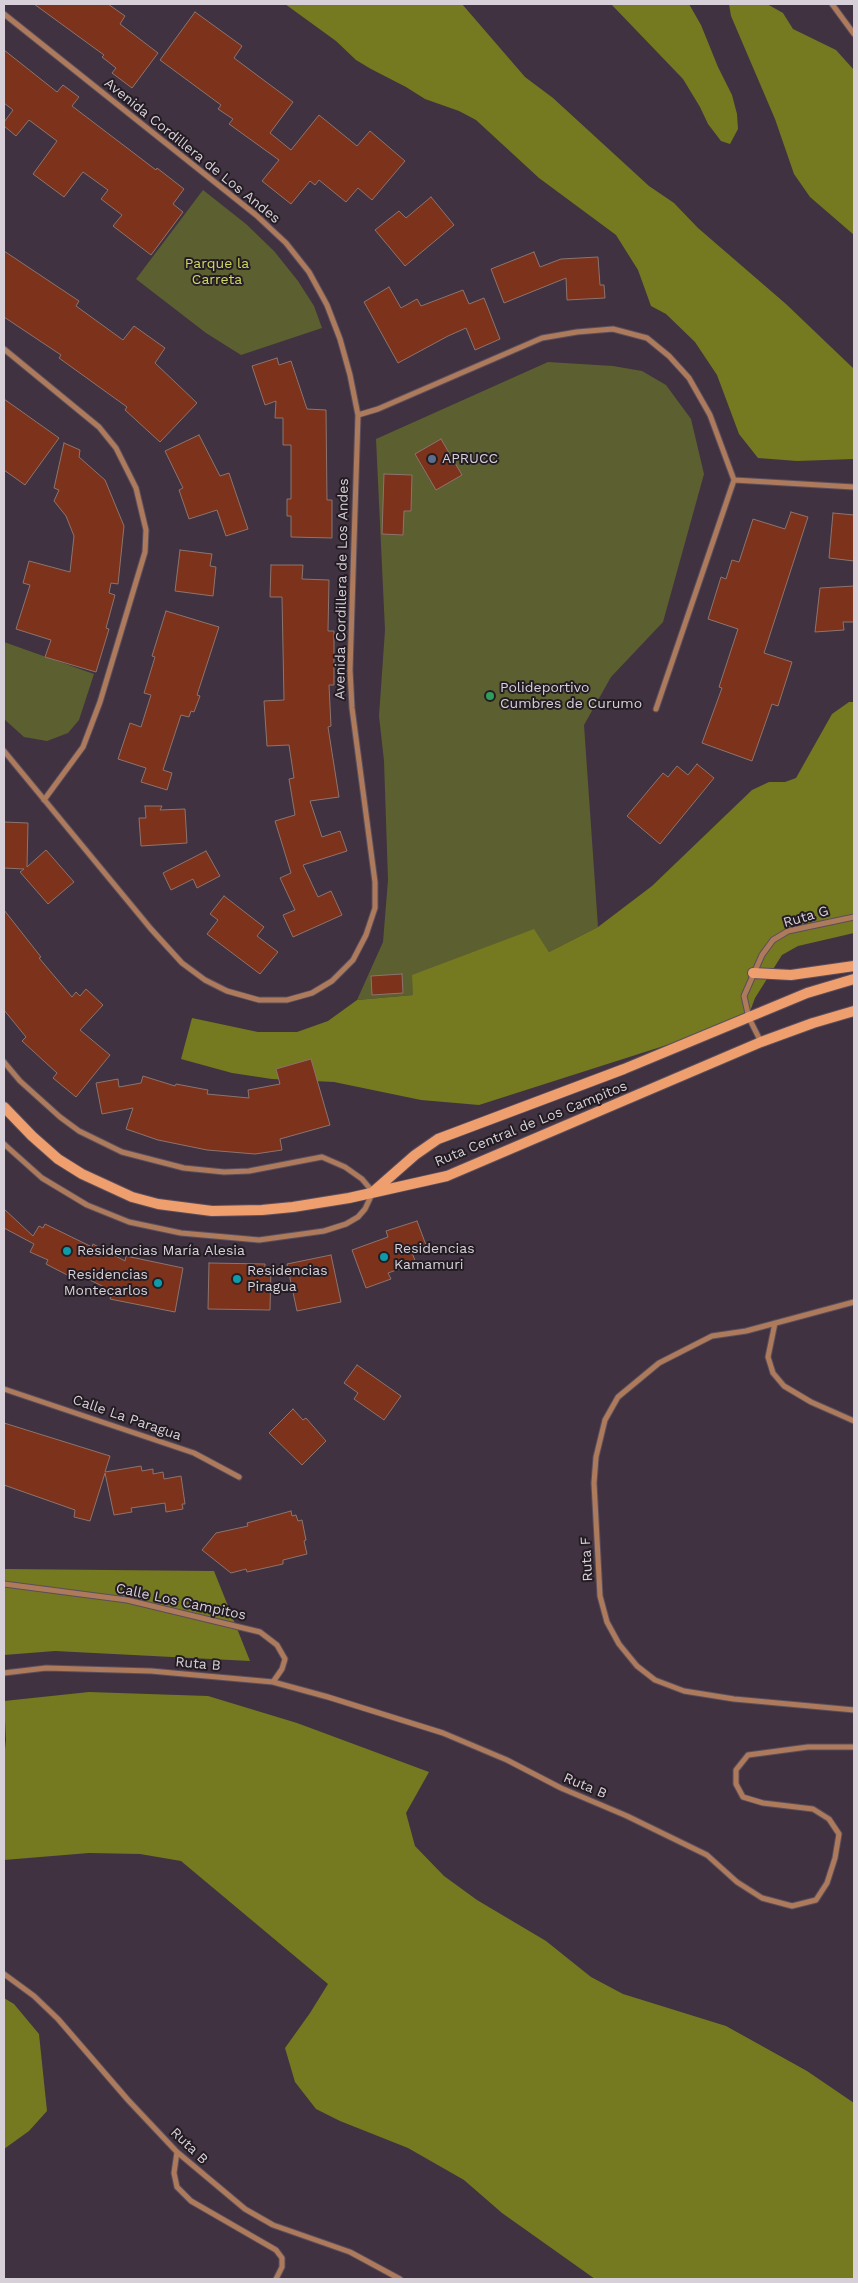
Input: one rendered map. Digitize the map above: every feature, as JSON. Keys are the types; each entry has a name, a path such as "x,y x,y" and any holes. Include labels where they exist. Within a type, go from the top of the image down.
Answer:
{"main road":[{"path":"753,973 791,975 854,966"},
{"name":"Ruta Central de Los Campitos","path":"374,1192 415,1155 438,1139 624,1069 807,993 854,979"},
{"name":"Ruta Central de Los Campitos","path":"374,1192 447,1176 761,1042 812,1023 854,1011"},
{"path":"4,1107 51,1153 82,1174 132,1197 158,1204 212,1210 262,1210 293,1208 374,1192"}],"street":[{"path":"832,4 854,34"},
{"name":"Avenida Cordillera de Los Andes","path":"4,14 256,215 286,243 308,272 327,305 350,375 358,415 350,670 352,708 375,882 375,908 366,935 353,960 332,982 312,993 287,1000 258,1000 227,991 205,980 182,963 152,929 4,751"},
{"path":"358,415 542,338 614,329 647,338 669,356 689,378 710,416 734,480 656,709"},
{"path":"4,349 99,427 116,448 136,488 146,530 145,552 100,702 84,747 44,800"},
{"path":"734,480 854,487"},
{"name":"Ruta G","path":"761,1042 749,1018 744,996 762,955 773,940 788,931 854,917"},
{"path":"4,1062 20,1081 60,1117 79,1131 122,1152 184,1168 224,1172 249,1171 322,1157 345,1167 362,1179 374,1192 365,1209 358,1217 346,1224 324,1231 259,1240 181,1232 129,1222 87,1205 42,1178 4,1144"},
{"name":"Ruta F","path":"854,1302 776,1323 712,1336 659,1363 618,1397 605,1420 596,1457 594,1501 600,1596 607,1622 619,1644 637,1666 655,1680 684,1691 854,1710"},
{"path":"776,1323 768,1357 773,1373 784,1386 810,1402 854,1421"},
{"name":"Calle La Paragua","path":"4,1389 194,1452 239,1477"},
{"name":"Calle Los Campitos","path":"4,1584 128,1600 260,1632 277,1645 285,1659 282,1669 273,1682"},
{"name":"Ruta B","path":"4,1673 46,1668 150,1670 273,1682 443,1733 508,1760 561,1788 627,1816 707,1855 737,1882 762,1898 792,1906 816,1900 827,1883 839,1834 829,1819 813,1810 763,1803 743,1797 736,1784 736,1770 748,1755 808,1747 854,1748"},
{"name":"Ruta B","path":"4,1974 34,1996 58,2019 128,2100 177,2152 245,2209 274,2225 350,2252 400,2279"},
{"path":"177,2152 174,2173 177,2187 192,2201 276,2250 282,2258 282,2267 276,2279"}],"green space":[{"name":"Parque la Carreta","path":"203,190 246,224 274,251 298,281 314,306 322,328 241,355 206,333 136,279"},
{"name":"Polideportivo Cumbres de Curumo","path":"548,362 613,366 642,371 666,385 691,419 704,474 663,622 611,677 584,725 598,927 549,952 534,930 413,995 357,1000 383,942 388,880 384,761 379,716 385,630 376,439"},
{"path":"4,642 94,674 79,720 68,733 47,741 24,737 4,719"}],"shaded area":[{"path":"285,4 462,4 525,77 553,98 649,186 674,203 698,228 786,304 854,369 854,459 797,461 758,458 739,434 717,375 695,342 666,314 651,306 638,270 616,235 539,178 476,120 459,111 425,99 356,60 336,41"},
{"path":"611,4 689,4 701,25 732,95 737,114 738,129 730,144 721,141 708,124 683,79"},
{"path":"729,4 767,4 783,13 793,29 836,50 854,70 854,235 810,197 794,174 775,119 731,16"},
{"path":"849,702 854,702 854,933 798,946 782,955 755,998 745,1025 695,1036 479,1105 421,1100 334,1082 272,1079 232,1073 181,1059 192,1018 258,1032 297,1032 328,1021 357,1000 413,995 412,975 534,929 549,952 598,927 652,886 752,790 769,782 785,782 796,778 832,714"},
{"path":"4,1569 214,1571 250,1661 55,1651 4,1655"},
{"path":"89,1692 208,1696 297,1723 429,1772 406,1813 415,1846 444,1876 477,1900 546,1941 591,1977 623,1994 726,2026 807,2071 854,2103 854,2279 595,2279 502,2213 464,2180 408,2148 340,2121 316,2109 295,2082 285,2048 328,1984 181,1861 140,1854 89,1853 4,1860 4,1758 6,1740 4,1701"},
{"path":"4,1998 14,2004 39,2034 47,2111 29,2131 4,2149"}],"building":[{"path":"34,4 108,4 125,16 120,24 158,53 132,88 112,73 116,68 102,57 104,55"},
{"path":"195,12 242,46 234,58 293,102 270,133 291,150 319,115 357,146 370,131 405,161 372,200 358,188 346,202 319,180 315,185 310,181 291,204 262,181 279,160 229,124 233,119 218,109 221,105 160,60"},
{"path":"4,50 57,92 63,85 79,97 72,106 184,189 173,204 183,212 151,255 113,226 122,215 101,199 108,190 83,172 64,197 33,174 57,141 29,120 16,136 4,126 4,122 13,110 4,103"},
{"path":"431,197 454,225 405,266 375,230 399,211 406,218"},
{"path":"4,251 79,301 76,306 123,340 134,326 165,348 155,363 197,403 160,442 125,410 127,407 59,358 61,355 4,317"},
{"path":"534,252 540,267 561,259 598,257 600,285 604,285 605,298 567,300 566,278 504,303 491,269"},
{"path":"389,287 401,308 417,299 421,306 463,290 469,304 484,298 500,339 475,350 466,328 398,363 364,302"},
{"path":"277,358 279,365 291,361 307,409 326,410 327,500 332,500 332,538 291,537 291,516 287,516 287,499 291,499 291,445 283,445 283,418 275,418 276,401 265,405 252,366"},
{"path":"4,399 59,438 25,485 4,470"},
{"path":"199,435 220,476 229,473 248,529 226,536 217,510 189,519 179,490 183,488 165,451"},
{"path":"441,439 462,475 436,490 415,454"},
{"path":"64,443 80,450 79,457 105,480 124,526 118,584 111,583 109,593 115,595 106,628 109,629 96,672 45,657 51,640 16,629 30,585 23,583 29,561 70,572 74,536 66,516 54,501 59,490 54,488"},
{"path":"384,474 412,475 411,511 404,511 403,535 382,534"},
{"path":"791,512 808,517 764,653 792,662 778,706 772,704 752,761 702,743 722,688 719,687 738,629 708,619 721,577 726,579 732,560 739,562 753,519 785,529"},
{"path":"833,513 854,515 854,561 829,558"},
{"path":"180,550 212,554 210,566 216,567 213,596 175,591"},
{"path":"271,565 303,565 302,579 329,580 328,631 334,631 334,685 329,685 331,726 328,727 339,797 310,801 322,837 340,831 347,851 303,865 318,897 331,891 342,915 293,937 283,915 295,910 280,878 291,873 275,821 295,815 289,779 294,778 289,745 267,746 264,701 284,700 282,597 270,597"},
{"path":"854,586 854,622 843,622 844,630 815,632 820,588"},
{"path":"166,611 219,627 197,695 200,696 194,712 191,711 189,717 181,715 163,770 172,773 167,790 141,782 146,768 118,759 130,723 141,727 151,695 144,693 155,657 152,656"},
{"path":"697,764 714,778 660,844 627,816 663,773 668,777 677,766 688,775"},
{"path":"145,806 162,806 160,810 185,809 187,843 141,846 139,818 146,818"},
{"path":"4,822 28,823 27,867 46,850 74,882 48,904 20,872 24,869 4,868"},
{"path":"206,851 220,876 197,888 193,879 171,890 163,873"},
{"path":"224,896 264,927 257,936 278,952 260,974 207,934 218,920 210,914"},
{"path":"4,910 41,957 39,958 72,997 76,992 80,996 86,989 103,1005 80,1030 110,1055 76,1097 53,1078 57,1073 22,1041 26,1037 4,1010"},
{"path":"402,974 403,993 372,995 371,976"},
{"path":"311,1059 330,1125 280,1139 282,1150 255,1154 207,1150 158,1140 126,1129 133,1108 102,1114 96,1083 118,1079 119,1087 141,1083 143,1076 175,1086 176,1084 208,1090 207,1094 249,1098 248,1090 280,1084 276,1069"},
{"path":"4,1209 33,1236 39,1226 43,1228 45,1224 92,1247 93,1244 125,1261 126,1256 183,1268 175,1312 110,1299 112,1291 74,1272 71,1277 46,1264 48,1260 30,1252 34,1244 4,1228"},
{"name":"Residencias Kamamuri","path":"417,1221 426,1245 411,1250 416,1263 388,1273 391,1279 366,1288 352,1250 388,1237 386,1231"},
{"path":"331,1255 341,1302 297,1311 287,1264"},
{"name":"Residencias Piragua","path":"209,1263 265,1264 265,1268 271,1267 270,1310 208,1309"},
{"path":"357,1365 401,1396 384,1420 354,1399 358,1393 344,1383"},
{"path":"293,1409 303,1420 306,1418 326,1441 302,1465 269,1433"},
{"path":"4,1423 110,1456 105,1472 141,1466 142,1471 153,1469 153,1474 163,1472 164,1479 181,1476 185,1504 182,1504 183,1509 166,1512 165,1503 131,1508 132,1512 114,1515 105,1473 90,1521 74,1517 75,1510 4,1485"},
{"path":"291,1511 292,1516 296,1515 298,1521 302,1520 307,1554 283,1560 283,1564 247,1572 246,1569 231,1573 202,1550 216,1533 248,1526 247,1523"}],"place":[{"name":"APRUCC","path":"432,459"},
{"name":"Polideportivo Cumbres de Curumo","path":"490,696"},
{"name":"Residencias María Alesia","path":"67,1251"},
{"name":"Residencias Kamamuri","path":"384,1257"},
{"name":"Residencias Piragua","path":"237,1279"},
{"name":"Residencias Montecarlos","path":"158,1283"}]}
